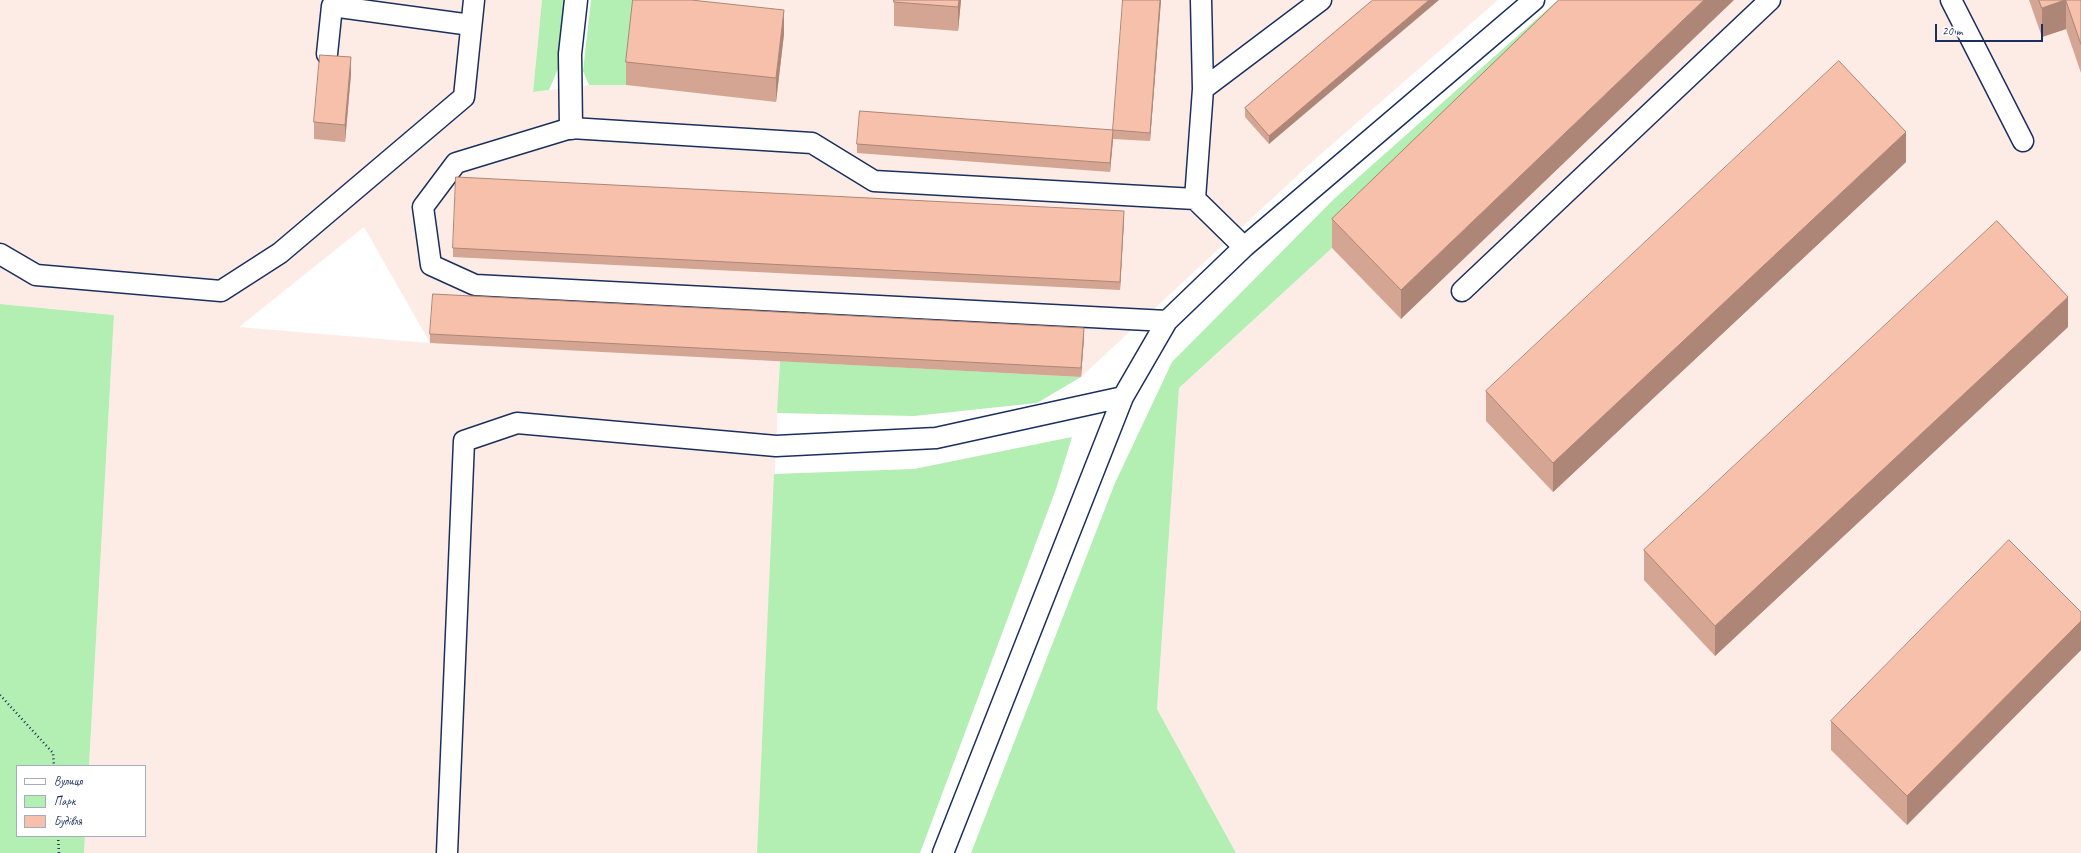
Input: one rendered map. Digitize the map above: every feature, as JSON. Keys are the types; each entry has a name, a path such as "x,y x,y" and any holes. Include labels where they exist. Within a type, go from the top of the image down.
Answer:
{"street":[{"path":"571,128 570,54 576,0"}],"lane":[{"path":"0,254 36,275 220,291 280,253 464,97 474,0"},
{"path":"1195,199 1203,89 1201,0"},
{"path":"1203,89 1321,0"},
{"path":"943,853 1123,397 1167,320 1244,247 1534,0"},
{"path":"1462,291 1770,0"},
{"path":"1951,0 2023,141"},
{"path":"327,54 332,6 471,25"},
{"path":"1167,320 475,285 431,265 423,207 456,163 571,128 812,144 874,181 1195,199 1244,247"},
{"path":"447,853 464,441 517,424 776,446 936,438 1123,397"}],"path":[{"path":"0,695 53,753 54,765"},
{"path":"58,837 59,853"}],"shaded area":[{"path":"0,0 542,0 533,92 589,85 626,85 636,0 1498,0 1313,161 1081,377 780,361 757,853 84,853 85,837 146,837 146,765 89,765 114,315 0,304","holes":["364,227 430,343 239,327"]},
{"path":"1590,0 2081,0 2081,853 1236,853 1157,709 1179,388 1332,248"}],"green space":[{"path":"542,0 565,0 558,69 549,90 533,92"},
{"path":"591,0 636,0 626,85 589,85 583,71"},
{"path":"1558,0 1590,0 1332,248 1179,388 1157,709 1236,853 971,853 1115,483 1172,362 1334,199"},
{"path":"0,304 114,315 89,765 16,765 16,837 85,837 84,853 0,853"},
{"path":"780,361 1081,377 1037,403 914,416 777,413"},
{"path":"1072,437 1056,489 920,853 757,853 774,474 914,469"}],"building":[{"path":"633,0 691,0 784,10 776,78 626,62"},
{"path":"894,0 959,0 958,7 894,2"},
{"path":"1123,0 1160,0 1150,133 1113,130"},
{"path":"1373,0 1429,0 1269,136 1245,108"},
{"path":"1559,0 1704,0 1401,290 1332,219"},
{"path":"2039,0 2065,0 2042,8"},
{"path":"2066,0 2081,0 2081,44"},
{"path":"320,55 351,57 345,125 314,122"},
{"path":"1839,61 1906,132 1553,463 1486,391"},
{"path":"860,111 1113,130 1110,163 857,144"},
{"path":"456,177 1124,211 1120,282 453,248"},
{"path":"1997,221 2068,297 1715,626 1644,550"},
{"path":"433,294 1084,328 1081,368 430,334"},
{"path":"2009,540 2081,612 2081,621 1907,796 1831,721"}]}
